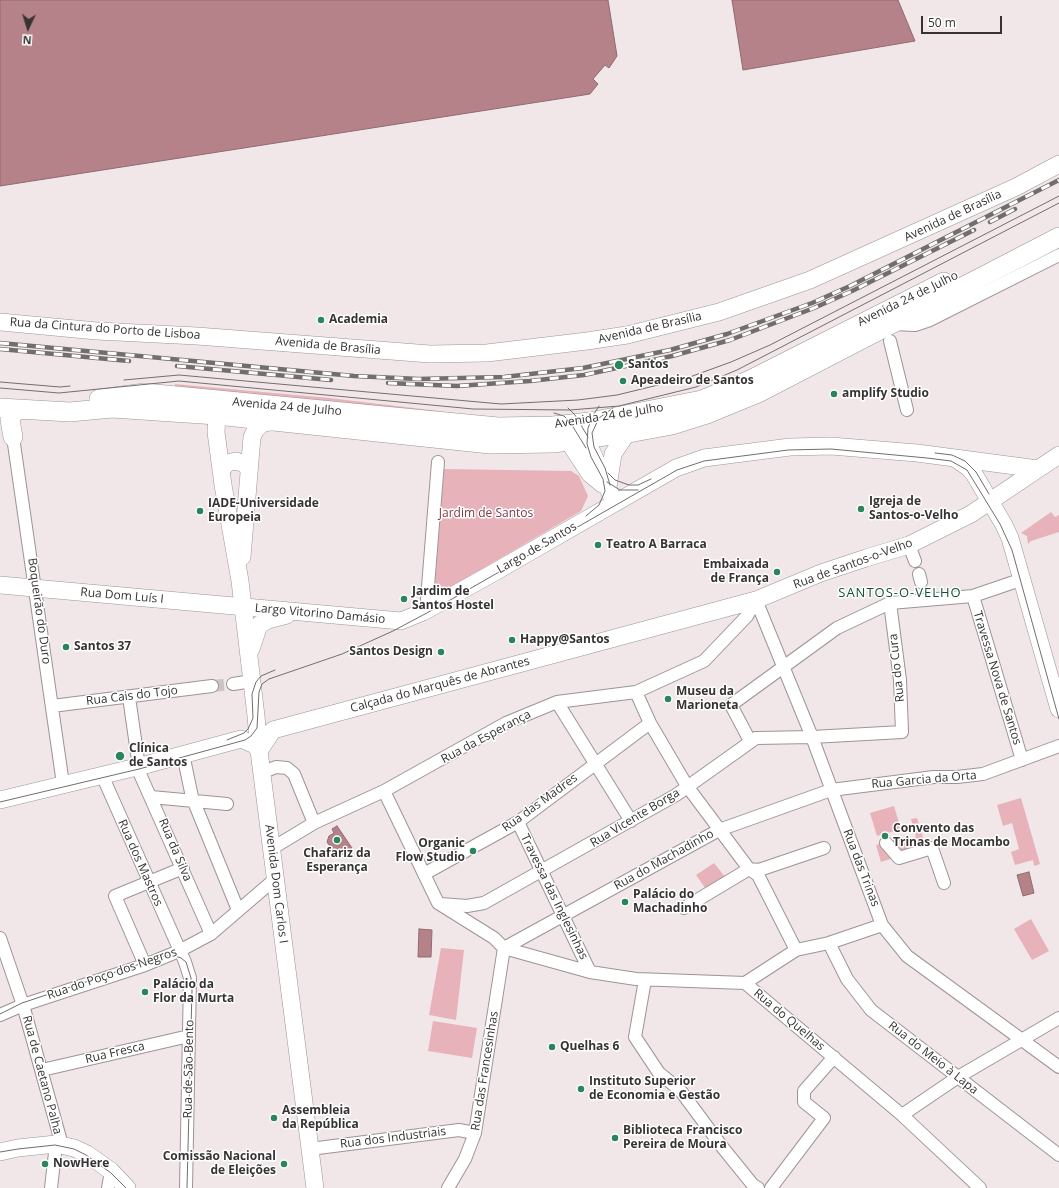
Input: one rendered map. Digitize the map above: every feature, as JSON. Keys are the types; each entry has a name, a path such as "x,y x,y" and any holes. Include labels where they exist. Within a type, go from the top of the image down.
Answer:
{"main road":[{"name":"Avenida 24 de Julho","path":"9,409 70,412 112,408 217,415 490,444 526,444 574,435 631,415 702,400 750,380 1059,224"},
{"name":"Avenida 24 de Julho","path":"0,396 70,402 145,393 574,435 627,433 672,425 707,414 758,393 891,333 1059,237"},
{"path":"9,409 12,415 10,420 13,437"}],"street":[{"name":"Avenida de Brasília","path":"210,337 430,354 486,353 626,335 718,312 810,280 1016,187 1059,164"},
{"name":"Avenida 24 de Julho","path":"891,333 930,320 1059,255"},
{"name":"Rua da Cintura do Porto de Lisboa","path":"0,322 97,331 210,337"},
{"path":"891,333 907,410"},
{"path":"217,415 225,406 237,402"},
{"name":"Avenida Dom Carlos I","path":"217,415 216,428 221,470 240,581 252,682 258,751 315,1188"},
{"name":"Avenida Dom Carlos I","path":"240,581 252,437 256,429 269,421 288,422"},
{"path":"611,496 613,454 627,433"},
{"path":"574,435 590,474 611,496"},
{"name":"Boqueirão do Duro","path":"13,437 36,588 63,784"},
{"name":"Largo de Santos","path":"397,621 407,620 430,608 611,496 688,463 704,458 790,447 831,446 873,449 1038,469"},
{"name":"Rua de Santos-o-Velho","path":"756,600 821,573 910,545 971,514 1059,455"},
{"path":"956,459 974,474 1010,538 1023,579 1059,709"},
{"path":"221,470 227,463 236,460 245,464 249,470"},
{"path":"427,599 438,462"},
{"path":"910,545 915,561"},
{"path":"750,741 731,705 837,628 923,586 973,596 1023,579"},
{"name":"Rua Dom Luís I","path":"0,585 243,607"},
{"name":"Travessa Nova de Santos","path":"973,596 1022,760"},
{"name":"Rua das Trinas","path":"756,600 812,737 882,925 907,956 1059,1067"},
{"name":"Rua da Esperança","path":"271,849 314,823 384,792 506,723 557,702 636,692 704,661 747,616 756,600"},
{"name":"Calçada do Marquês de Abrantes","path":"258,751 273,730 756,600"},
{"name":"Rua do Cura","path":"890,603 900,680 902,732"},
{"name":"Largo Vitorino Damásio","path":"243,607 397,621"},
{"path":"249,655 259,625 268,620 294,612"},
{"path":"233,684 252,682"},
{"name":"Rua Cais do Tojo","path":"52,706 212,686"},
{"path":"636,692 650,723 687,786 719,830 758,875 796,950"},
{"name":"Rua da Silva","path":"129,697 138,767 211,934"},
{"path":"557,702 594,764 631,821"},
{"name":"Rua das Madres","path":"424,874 518,822 650,723"},
{"name":"Rua Vicente Borga","path":"438,903 467,906 484,903 676,795 756,738 812,737 902,732"},
{"path":"0,800 138,767 241,739 255,745 258,751"},
{"name":"Rua Garcia da Orta","path":"831,790 934,777 958,778 979,775 1059,746"},
{"path":"183,754 194,801 238,910"},
{"path":"262,773 276,767 287,768 294,774 314,823"},
{"name":"Rua dos Mastros","path":"102,775 179,951"},
{"name":"Rua do Machadinho","path":"504,948 719,830 831,790"},
{"path":"384,792 438,903 494,938 504,948"},
{"path":"151,797 227,804"},
{"name":"Travessa das Inglesinhas","path":"518,822 543,871 590,972"},
{"path":"886,843 899,858 932,848 944,883"},
{"path":"684,908 754,869 824,848"},
{"path":"145,965 115,896 148,881 183,868"},
{"name":"Rua do Poço dos Negros","path":"0,1015 23,1005 145,965 179,951 211,934 275,879"},
{"path":"745,983 796,950 829,942 882,925"},
{"name":"Rua de Caetano Palha","path":"0,938 23,1005 42,1070 59,1145"},
{"name":"Rua do Meio à Lapa","path":"829,942 847,979 871,1010 1059,1155"},
{"name":"Rua do Quelhas","path":"504,948 590,972 645,980 745,983 902,1114 980,1188"},
{"name":"Rua das Francesinhas","path":"448,1188 465,1159 475,1133 504,948"},
{"name":"Rua de São Bento","path":"179,951 188,969 190,978 186,1188"},
{"path":"645,980 635,1038 659,1073 680,1090 723,1148 753,1185 758,1188"},
{"path":"902,1114 958,1077 1059,1018"},
{"name":"Rua Fresca","path":"42,1070 189,1036"},
{"path":"771,1188 824,1118 804,1102 804,1091 834,1057"},
{"name":"Rua dos Industriais","path":"310,1149 459,1130 475,1133"},
{"path":"0,1152 18,1148 59,1145 74,1148 87,1154 111,1171 127,1188"},
{"path":"52,1188 59,1145"},
{"path":"108,1188 111,1171"}],"green space":[{"path":"175,384 329,398 439,411 438,417 175,389"},
{"name":"Jardim de Santos","path":"444,469 571,471 579,476 588,496 581,511 434,597"},
{"path":"1051,512 1055,517 1059,515 1059,532 1031,541 1028,544 1027,536 1021,533"},
{"path":"1021,798 1040,864 1034,866 1033,860 1015,865 1011,852 1019,849 1012,823 1003,826 997,805"},
{"path":"894,806 901,829 877,836 870,813"},
{"path":"917,818 926,847 881,862 876,845 903,837 905,841 916,837 911,819"},
{"path":"714,863 726,878 706,889 696,875"},
{"path":"1031,919 1049,951 1032,960 1014,929"},
{"path":"441,948 464,950 456,1020 429,1015"},
{"path":"433,1021 477,1028 472,1058 428,1051"}],"shaded area":[{"path":"0,0 608,0 617,56 609,68 605,65 593,79 598,84 590,94 0,186"},
{"path":"732,0 898,0 915,41 743,70"},
{"name":"Chafariz da Esperança","path":"337,826 352,848 343,855 340,851 334,852 327,842 329,836 334,833 332,829"},
{"path":"1029,872 1034,893 1023,896 1017,875"},
{"path":"419,929 432,930 431,957 418,957"}],"tunnel":[{"path":"212,686 233,684"}],"tram line":[{"path":"124,380 179,375 501,404 578,400 617,395 687,378 731,362 770,345 1059,196"},
{"path":"0,388 59,393 179,381 473,409 570,410 619,406 696,387 737,370 1059,203"},
{"path":"0,382 60,387 70,386"},
{"path":"586,516 599,505 605,491 603,479 591,457 587,444 588,428 599,406"},
{"path":"568,408 575,415 588,437"},
{"path":"610,485 605,468 594,447 592,433 599,418 613,408"},
{"path":"554,413 564,416 570,422 586,448"},
{"path":"0,802 139,769 245,740 251,736 257,728 259,692 262,684 269,679 342,654 393,631 438,607 677,470 704,461 788,450 831,449 927,458 951,461 967,470 1000,524 1012,550 1059,719"},
{"path":"935,453 952,455 965,461 976,472 989,494"},
{"path":"608,473 615,480 629,485 638,485 651,479"},
{"path":"607,482 620,490 638,490"},
{"path":"227,740 244,733 248,729 253,718 252,694 256,682 261,676 275,670"},
{"path":"0,1014 22,1003 161,957 172,955 181,958 186,962 191,978 192,990 187,1188"},
{"path":"0,1152 55,1145 74,1149 86,1155 111,1173 126,1188"}],"railway":[{"path":"0,343 354,376 419,379 504,377 583,368 670,350 727,334 812,303 850,286 1059,180"},
{"path":"990,222 1015,209"},
{"path":"388,383 457,386 530,381 584,375 672,356 730,340 814,308 852,291 974,230"},
{"path":"0,349 129,361"},
{"path":"177,366 331,380"}],"place":[{"name":"Academia","path":"321,320"},
{"name":"Santos","path":"619,365"},
{"name":"Apeadeiro de Santos","path":"623,381"},
{"name":"amplify Studio","path":"834,394"},
{"name":"Igreja de Santos-o-Velho","path":"861,509"},
{"name":"IADE-Universidade Europeia","path":"200,511"},
{"name":"Teatro A Barraca","path":"598,545"},
{"name":"Embaixada de França","path":"777,572"},
{"name":"Jardim de Santos Hostel","path":"404,599"},
{"name":"Happy@Santos","path":"512,640"},
{"name":"Santos 37","path":"66,647"},
{"name":"Santos Design","path":"441,652"},
{"name":"Museu da Marioneta","path":"668,699"},
{"name":"Clínica de Santos","path":"120,756"},
{"name":"Convento das Trinas de Mocambo","path":"885,836"},
{"name":"Chafariz da Esperança","path":"337,840"},
{"name":"Organic Flow Studio","path":"473,851"},
{"name":"Palácio do Machadinho","path":"625,902"},
{"name":"Palácio da Flor da Murta","path":"145,992"},
{"name":"Quelhas 6","path":"552,1047"},
{"name":"Instituto Superior de Economia e Gestão","path":"581,1089"},
{"name":"Assembleia da República","path":"274,1118"},
{"name":"Biblioteca Francisco Pereira de Moura","path":"615,1138"},
{"name":"NowHere","path":"45,1164"},
{"name":"Comissão Nacional de Eleições","path":"284,1164"}],"district":[{"name":"SANTOS-O-VELHO","path":"900,593"}]}
